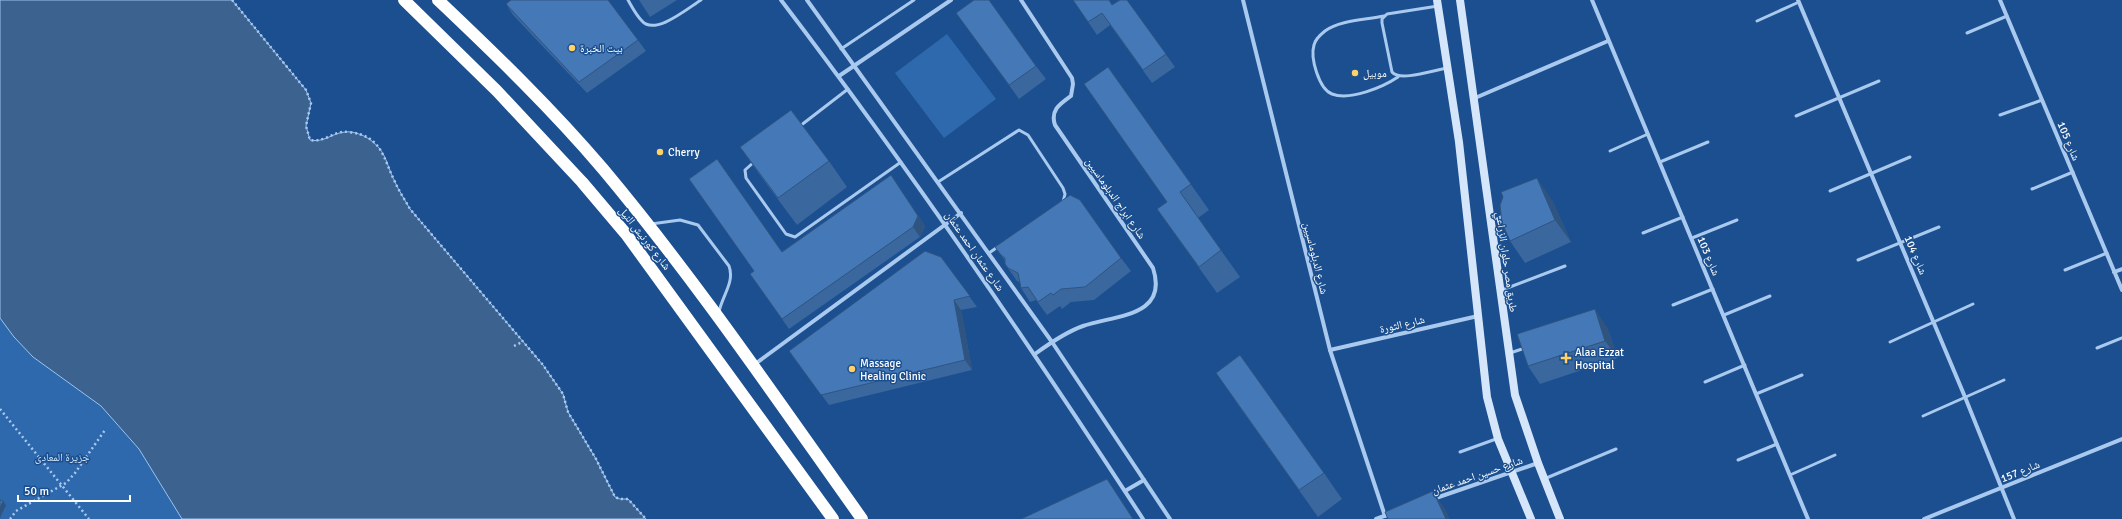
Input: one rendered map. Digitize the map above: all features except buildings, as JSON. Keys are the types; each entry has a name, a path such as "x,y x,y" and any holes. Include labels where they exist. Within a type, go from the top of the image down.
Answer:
{"highway":[{"name":"شارع كورنيش النيل","path":"404,0 519,114 582,182 626,234 834,519"},
{"name":"شارع كورنيش النيل","path":"438,0 562,124 648,224 753,365 862,519"}],"main road":[{"name":"طريق مصر حلوان الزراعي","path":"1460,0 1475,98 1514,395 1560,519"},
{"path":"1437,3 1459,142 1487,397 1498,439 1531,519"}],"street":[{"name":"شارع عثمان احمد عثمان","path":"780,0 839,76 902,162 1035,354 1143,519"},
{"name":"شارع عثمان احمد عثمان","path":"807,0 1052,342 1170,519"},
{"path":"839,76 951,0"},
{"name":"شارع ابراج الدبلوماسيين","path":"1021,0 1072,78 1073,84 1071,96 1056,107 1053,113 1055,125 1154,268 1156,277 1156,287 1153,297 1147,305 1139,311 1091,323 1052,342 1035,354"},
{"name":"شارع الدبلوماسيين","path":"1243,0 1330,350 1384,516"},
{"name":"شارع 103","path":"1592,0 1808,518"},
{"name":"شارع 105","path":"2000,0 2122,290"},
{"name":"شارع 104","path":"1798,1 1901,242 2014,519"},
{"path":"1475,98 1608,41"},
{"path":"753,365 961,213"},
{"path":"2114,272 2122,269"},
{"name":"شارع الثورة","path":"1330,350 1478,316"},
{"name":"شارع 157","path":"1924,519 2122,439"},
{"name":"شارع حسين احمد عثمان","path":"1429,500 1538,463"},
{"path":"1125,491 1144,480"},
{"path":"1376,519 1392,513"}],"lane":[{"path":"628,0 642,22 650,26 661,25 701,0"},
{"path":"841,48 914,0"},
{"path":"1757,21 1798,1"},
{"path":"1437,3 1387,14 1384,16 1336,25 1318,37 1314,45 1313,54 1319,80 1326,91 1338,96 1372,90 1385,85 1398,77 1447,68"},
{"path":"1384,16 1382,23 1392,72 1398,77"},
{"path":"1967,33 2007,16"},
{"path":"1796,116 1879,81"},
{"path":"799,127 848,89"},
{"path":"2000,115 2042,100"},
{"path":"938,182 1013,132 1024,131 1063,188 1065,194 1064,200 1060,205"},
{"path":"1610,151 1648,134"},
{"path":"1660,162 1708,142"},
{"path":"1830,191 1910,157"},
{"path":"756,161 745,170 746,178 786,234 791,237 800,234 902,162"},
{"path":"2032,189 2073,172"},
{"path":"1490,221 1511,213"},
{"path":"1643,233 1683,217"},
{"path":"648,224 680,220 698,225 730,266 731,280 723,295 718,318"},
{"path":"1692,238 1737,220"},
{"path":"1858,260 1939,227"},
{"path":"989,253 1002,244"},
{"path":"2065,270 2107,252"},
{"path":"1500,290 1565,266"},
{"path":"1673,306 1713,289"},
{"path":"1724,315 1770,296"},
{"path":"1890,342 1973,304"},
{"path":"2097,348 2122,338"},
{"path":"1508,354 1529,346"},
{"path":"1705,382 1744,365"},
{"path":"1756,394 1802,374"},
{"path":"1923,416 2004,380"},
{"path":"1460,452 1498,439"},
{"path":"1738,460 1777,444"},
{"path":"1544,479 1616,449"},
{"path":"1790,475 1835,456"},
{"path":"1802,519 1808,518"}],"path":[{"path":"232,0 306,90 311,103 306,126 310,140 324,140 343,132 349,132 361,135 376,143 383,151 394,181 410,209 543,365 563,394 568,412 596,459 615,497 620,499 628,499 646,519"},
{"path":"514,346 522,342"},
{"path":"0,409 89,519"},
{"path":"10,519 16,511 62,485 75,473 106,430"}],"green space":[{"path":"947,34 996,99 944,138 895,73"},
{"name":"جزيرة المعادى","path":"0,318 14,337 33,357 101,406 139,449 182,519 0,519"}],"shaded area":[{"path":"0,0 232,0 306,90 311,103 306,126 310,140 320,140 340,133 350,132 366,137 378,147 385,157 392,175 410,209 543,365 563,394 568,412 596,459 615,497 620,499 628,499 646,519 182,519 139,449 101,406 33,357 14,337 0,318"}],"place":[{"name":"بيت الخبرة","path":"572,48"},
{"name":"موبيل","path":"1355,73"},
{"name":"Cherry","path":"660,152"},
{"name":"Alaa Ezzat Hospital","path":"1566,358"},
{"name":"Massage Healing Clinic","path":"852,369"}]}
